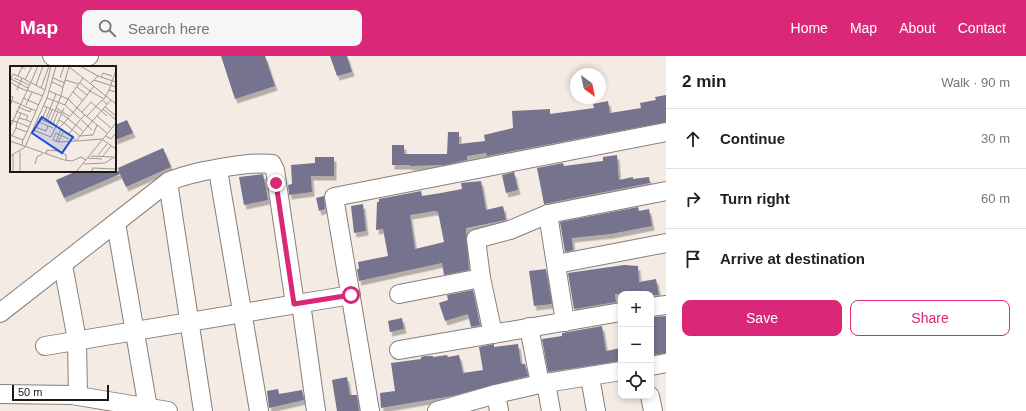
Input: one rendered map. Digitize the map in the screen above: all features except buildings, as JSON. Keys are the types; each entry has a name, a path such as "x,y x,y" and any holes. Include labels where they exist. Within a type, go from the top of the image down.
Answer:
{"street":[{"path":"46,56 50,66"},
{"path":"52,56 61,61 69,61 89,56"},
{"path":"370,411 334,197 666,132"},
{"path":"0,313 168,182 176,178 218,170 264,163 272,164 275,170 316,411"},
{"path":"218,170 259,411"},
{"path":"168,182 188,322 203,411"},
{"path":"493,334 481,278 476,239 510,230 548,214 666,190"},
{"path":"548,214 565,322"},
{"path":"116,223 136,331 148,408"},
{"path":"557,264 666,243"},
{"path":"63,265 77,340 78,396"},
{"path":"399,294 481,278"},
{"path":"44,346 351,295"},
{"path":"654,307 666,305"},
{"path":"399,350 618,313"},
{"path":"529,327 551,411"},
{"path":"654,365 666,363"},
{"path":"437,411 498,402 543,384 618,372"},
{"path":"590,377 596,411"},
{"path":"0,394 78,396 99,405 148,408 168,411"},
{"path":"651,399 653,411"}],"route":[{"path":"276,183 294,304 351,295"}]}
